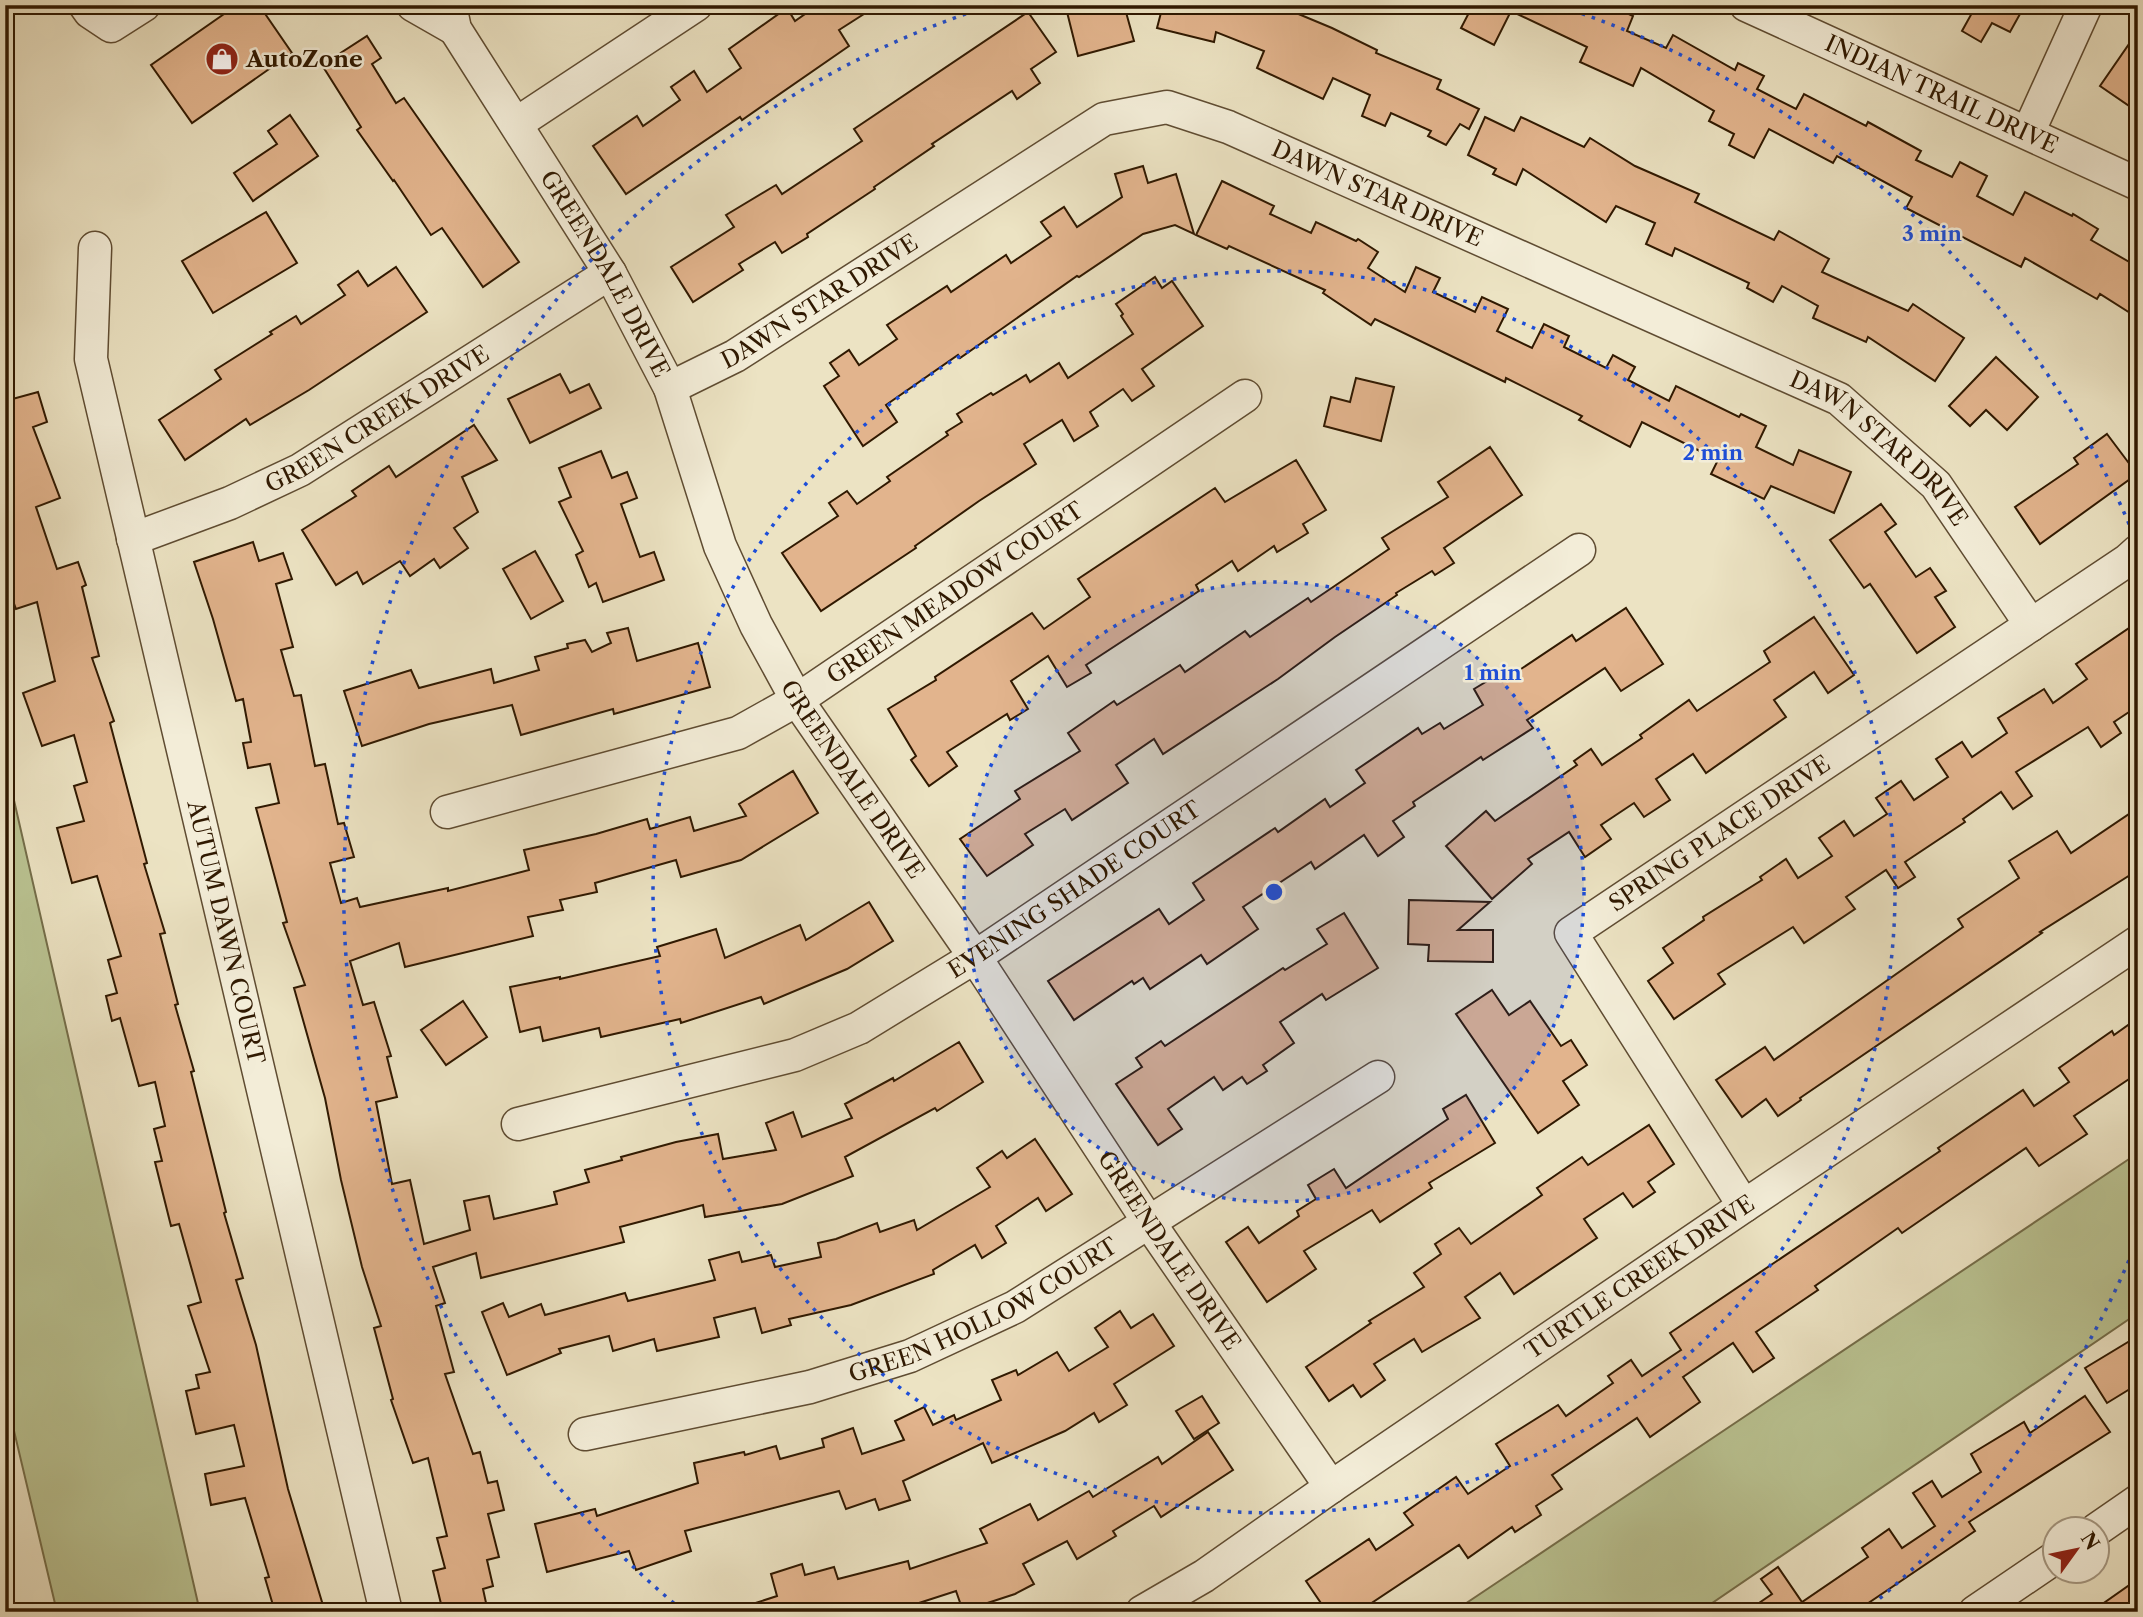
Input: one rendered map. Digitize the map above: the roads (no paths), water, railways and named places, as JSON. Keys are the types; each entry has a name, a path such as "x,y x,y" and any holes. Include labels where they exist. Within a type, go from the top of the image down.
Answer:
{"street":[{"path":"85,5 90,12 111,26 144,5"},
{"name":"GREENDALE DRIVE","path":"412,5 453,17 516,124 610,273 670,388 720,546 756,625 797,700 975,957 1148,1220 1331,1487"},
{"path":"516,124 696,5"},
{"name":"INDIAN TRAIL DRIVE","path":"1746,5 2138,184"},
{"path":"2028,133 2086,5"},
{"name":"DAWN STAR DRIVE","path":"670,388 735,356 1104,119 1167,107 1228,127 1839,399 1936,485 2031,625"},
{"name":"AUTUM DAWN COURT","path":"95,248 91,359 386,1612"},
{"name":"GREEN CREEK DRIVE","path":"133,539 230,503 300,470 610,273"},
{"name":"GREEN MEADOW COURT","path":"447,812 738,733 797,700 1245,396"},
{"name":"EVENING SHADE COURT","path":"518,1124 795,1055 859,1028 975,957 1579,550"},
{"name":"SPRING PLACE DRIVE","path":"1744,1206 1570,933 2138,551"},
{"name":"TURTLE CREEK DRIVE","path":"1142,1612 1204,1576 1744,1206 2138,942"},
{"name":"GREEN HOLLOW COURT","path":"585,1434 810,1387 910,1356 1015,1307 1148,1220 1378,1077"},
{"path":"2112,1519 2138,1502"},
{"path":"1975,1612 2042,1567"}],"place":[{"name":"AutoZone","path":"222,59"}]}
